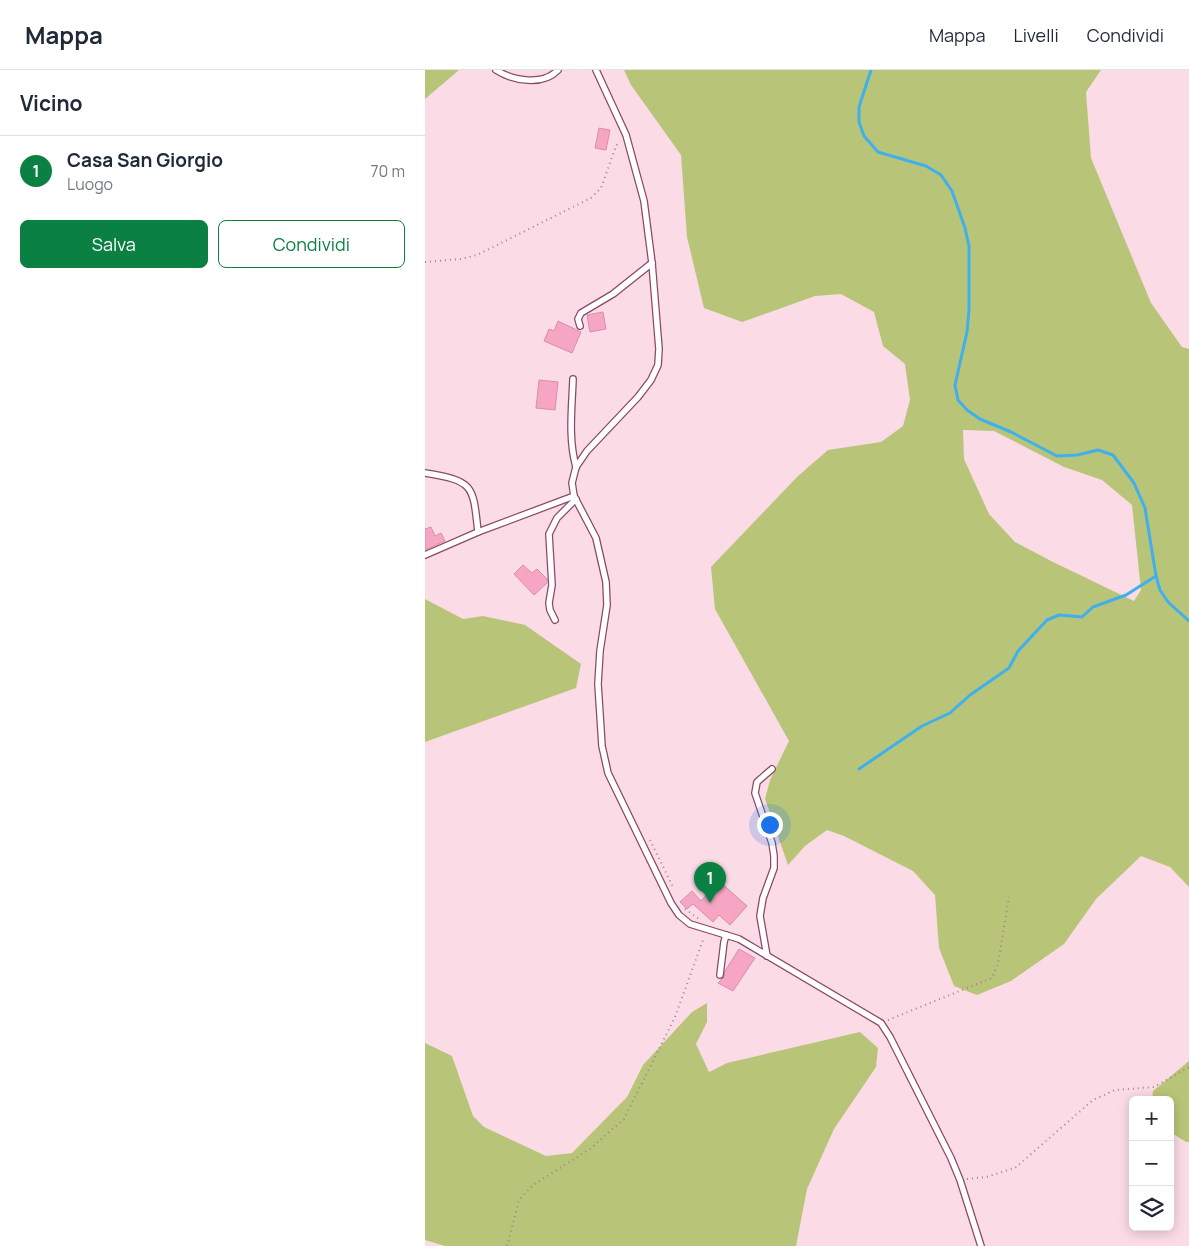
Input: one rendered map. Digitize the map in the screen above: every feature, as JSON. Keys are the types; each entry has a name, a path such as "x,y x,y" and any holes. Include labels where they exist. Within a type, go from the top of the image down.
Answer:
{"lane":[{"path":"496,70 511,78 532,80 555,74 559,70"},
{"path":"575,466 638,397 651,380 658,366 659,348 652,263 644,201 626,135 596,70"},
{"path":"580,326 578,319 581,313 613,294 652,263"},
{"path":"573,379 571,433 572,454 575,466 572,483 575,498 596,538 606,582 607,605 600,651 598,684 602,746 608,773 679,916 690,924 739,939 881,1023 943,1140 960,1180 981,1246"},
{"path":"425,473 455,479 467,486 475,506 478,532"},
{"path":"425,555 478,532 575,498"},
{"path":"555,620 550,610 552,585 549,534 557,518 575,498"},
{"path":"767,956 760,916 763,898 773,868 774,856 772,843 755,793 757,782 772,768"},
{"path":"720,975 726,935"}],"path":[{"path":"425,262 461,259 477,255 591,198 601,188 616,146 626,135"},
{"path":"649,839 675,892"},
{"path":"881,1023 992,978 998,964 1009,897"},
{"path":"507,1246 519,1200 533,1185 590,1149 624,1119 675,1017 704,929 697,916 685,909"},
{"path":"960,1180 985,1177 1015,1168 1093,1100 1115,1090 1154,1087 1189,1067"}],"green space":[{"path":"425,70 459,70 425,99"},
{"path":"624,70 1101,70 1086,92 1091,158 1151,303 1182,347 1189,349 1189,887 1170,867 1141,856 1096,899 1064,944 1011,981 977,995 954,986 939,948 935,895 913,871 844,836 827,830 805,846 788,865 765,799 770,780 789,741 715,609 711,567 797,477 828,450 881,442 903,426 910,400 905,364 883,346 874,312 841,294 815,296 742,322 704,308 687,237 681,155 631,85","holes":["963,430 994,431 1064,467 1102,480 1132,505 1141,590 1134,601 1015,542 989,514 964,459"]},
{"path":"425,599 463,619 483,616 525,625 581,664 576,688 425,742"},
{"path":"707,1003 707,1022 696,1044 709,1072 727,1063 860,1032 878,1048 876,1067 834,1129 807,1189 796,1246 445,1246 425,1240 425,1043 452,1056 473,1116 484,1127 546,1156 572,1153 627,1097 643,1065 692,1012"},
{"path":"1189,1061 1189,1142 1174,1134 1174,1096 1152,1096 1153,1091"}],"building":[{"path":"599,128 610,130 606,150 595,148"},
{"path":"603,312 606,329 590,332 587,315"},
{"path":"558,321 581,332 572,353 544,341 549,329 554,331"},
{"path":"539,380 558,382 555,410 536,408"},
{"path":"431,527 435,536 441,533 445,541 425,550 425,529"},
{"path":"523,565 532,573 537,569 547,579 547,583 534,595 514,574"},
{"path":"719,881 747,906 730,925 719,915 713,922 693,904 687,909 680,902 692,891 701,901"},
{"path":"739,949 755,958 733,991 718,983 724,977 725,971"}],"waterway":[{"path":"871,70 859,107 859,122 864,136 878,152 926,166 941,175 952,191 965,228 969,246 969,310 967,332 955,385 958,400 967,410 980,419 1011,432 1057,456 1077,455 1098,450 1113,455 1134,483 1145,508 1160,590 1168,602 1189,621"},
{"path":"859,769 922,726 950,713 970,695 1009,668 1018,651 1047,620 1059,615 1082,617 1093,607 1126,595 1156,576"}],"place":[{"name":"Casa San Giorgio","path":"710,903"}]}
